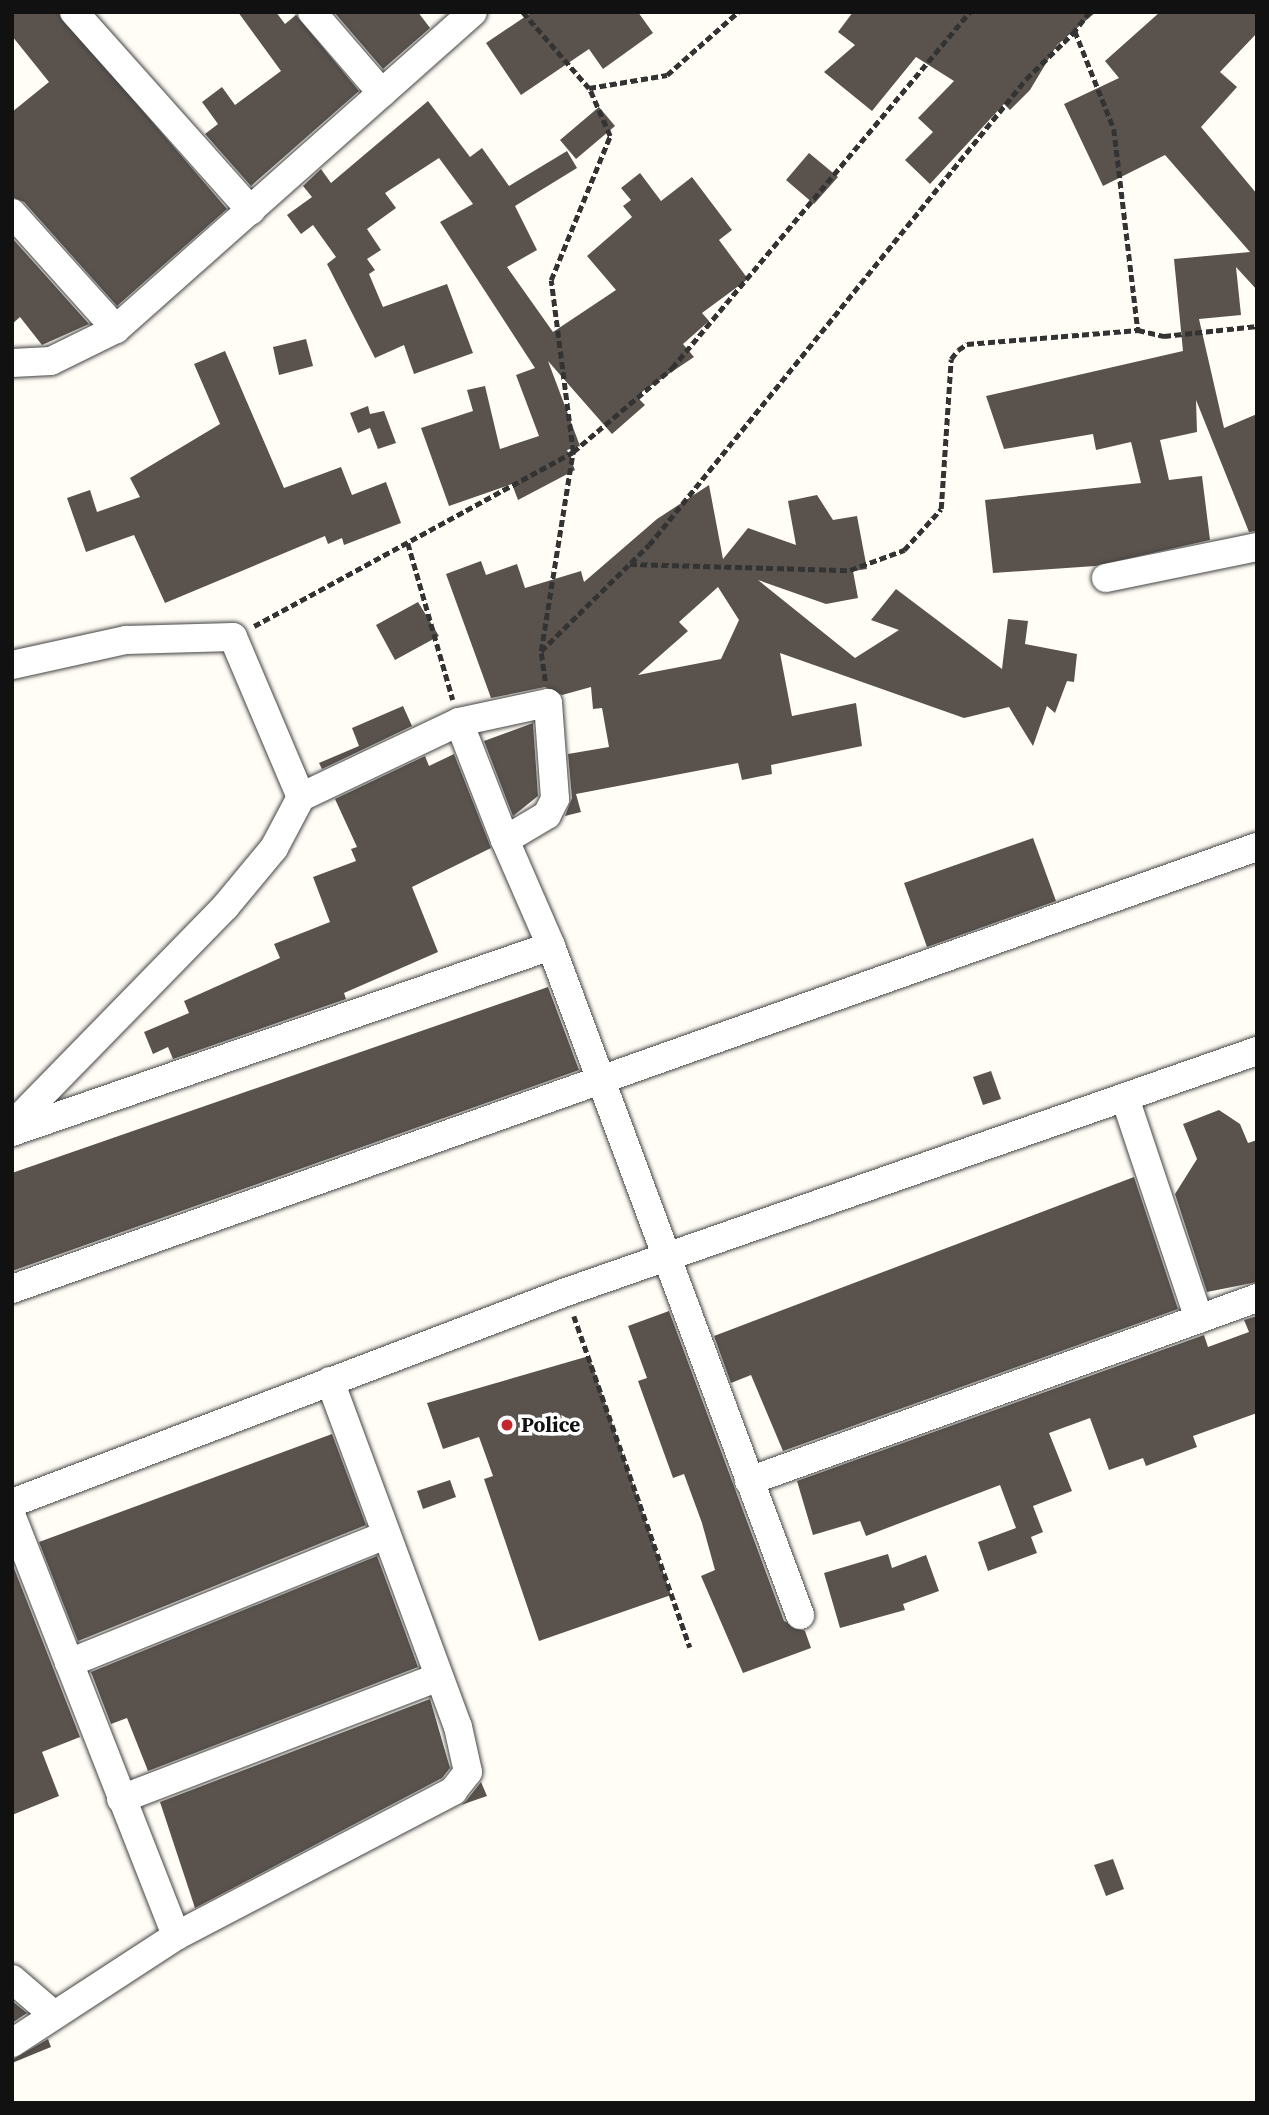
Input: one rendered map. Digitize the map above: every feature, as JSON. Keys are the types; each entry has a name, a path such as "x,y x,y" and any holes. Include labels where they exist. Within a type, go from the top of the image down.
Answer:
{"street":[{"path":"74,12 251,211"},
{"path":"312,12 382,93"},
{"path":"12,363 51,361 116,329 473,12"},
{"path":"12,213 116,329"},
{"path":"1106,578 1257,547"},
{"path":"12,665 126,640 233,637 301,797"},
{"path":"12,1125 225,907 274,848 301,797 459,722 548,703 555,799 547,815 505,840"},
{"path":"459,722 604,1081 800,1615"},
{"path":"12,1289 1257,847"},
{"path":"12,1132 551,946"},
{"path":"12,1503 566,1292 1257,1051"},
{"path":"1125,1098 1199,1318"},
{"path":"749,1480 1257,1298"},
{"path":"12,2043 176,1936 463,1782 467,1755 330,1381"},
{"path":"12,1517 176,1936"},
{"path":"69,1662 386,1535"},
{"path":"121,1799 437,1678"},
{"path":"12,1979 53,2014"}],"path":[{"path":"523,12 589,88 611,136 551,280 573,452 541,651 548,703"},
{"path":"589,88 667,75 737,12"},
{"path":"233,637 573,452 672,368 970,12"},
{"path":"541,651 630,564 1026,79 1075,31 1090,12"},
{"path":"1075,31 1114,129 1138,330"},
{"path":"630,564 850,570 904,550 940,509 951,359 967,344 1138,330 1164,336 1257,326"},
{"path":"408,543 459,722"},
{"path":"566,1292 690,1647"}],"building":[{"path":"12,12 58,12 227,209 117,306 24,202 12,197 12,112 49,82 12,36"},
{"path":"238,12 276,12 285,24 296,15 359,91 251,186 205,134 218,124 202,102 222,87 235,105 281,71"},
{"path":"334,12 418,12 430,28 383,69"},
{"path":"532,12 638,12 653,33 603,69 589,49 521,95 486,43"},
{"path":"853,12 1096,12 1057,45 1030,90 1010,110 1004,104 930,184 905,160 933,132 918,118 954,81 916,57 872,111 824,72 855,45 838,32"},
{"path":"1160,12 1257,12 1257,33 1220,72 1237,87 1201,127 1257,194 1257,290 1236,267 1241,315 1199,319 1224,428 1257,414 1257,531 1249,532 1196,400 1197,432 1160,440 1169,480 1202,476 1210,540 1095,566 993,573 985,500 1141,483 1131,442 1096,450 1093,434 1004,449 986,396 1183,351 1174,259 1250,252 1165,155 1103,186 1064,104 1119,78 1105,61"},
{"path":"428,101 470,157 482,148 509,186 567,151 577,168 515,206 537,250 507,267 553,332 616,290 587,256 632,217 623,206 631,200 621,188 640,173 661,201 692,177 732,230 719,240 748,279 702,313 709,321 683,344 694,357 636,396 645,405 612,434 548,361 580,446 567,450 575,470 518,500 512,484 449,506 421,428 473,411 467,390 485,386 500,449 539,436 516,375 535,368 440,222 473,204 439,158 385,193 396,208 367,229 381,250 367,259 375,270 369,274 383,307 447,284 473,353 414,374 404,345 375,358 327,264 336,257 313,225 301,234 287,215 312,197 303,186 321,169 331,183"},
{"path":"599,107 615,126 576,159 560,140"},
{"path":"809,153 838,177 814,204 786,180"},
{"path":"12,238 89,324 42,345 20,317 12,324"},
{"path":"306,339 313,366 279,375 273,347"},
{"path":"225,351 284,488 341,467 352,495 386,482 401,523 344,545 342,538 328,544 325,536 165,603 134,535 86,552 67,498 90,490 97,512 140,497 130,478 220,424 194,364"},
{"path":"368,406 370,414 384,411 396,443 378,449 370,428 358,433 350,413"},
{"path":"709,485 723,559 748,528 796,545 788,501 817,495 833,520 857,516 867,569 853,571 858,598 826,604 758,580 855,658 899,630 871,620 896,589 1002,669 1008,619 1028,621 1025,644 1077,654 1074,682 1067,681 1055,713 1047,706 1033,746 1009,707 964,718 780,653 792,716 856,703 862,746 771,765 772,774 742,780 738,763 576,794 581,812 565,816 572,798 568,754 609,747 602,708 593,709 591,687 562,695 545,687 491,698 446,574 481,561 486,575 517,564 525,588 581,571 584,582 657,519","holes":["718,587 739,620 721,659 638,675 688,631 679,622"]},
{"path":"418,602 439,636 395,660 376,625"},
{"path":"403,706 412,726 322,769 319,763 359,746 352,728"},
{"path":"533,723 538,796 513,816 484,741"},
{"path":"454,754 491,848 412,887 438,952 344,993 346,999 173,1059 168,1047 153,1054 144,1032 189,1013 184,1001 280,958 274,944 330,922 313,877 356,861 351,849 357,847 335,799 425,756 429,766"},
{"path":"1033,838 1056,901 927,947 904,883"},
{"path":"548,987 579,1070 12,1271 12,1173"},
{"path":"991,1071 1001,1099 983,1105 973,1077"},
{"path":"1219,1110 1240,1124 1248,1143 1257,1140 1257,1282 1207,1292 1175,1194 1197,1159 1183,1124"},
{"path":"1134,1177 1178,1309 783,1451 751,1375 731,1383 714,1336"},
{"path":"669,1311 784,1621 805,1631 811,1648 743,1673 701,1576 715,1570 702,1523 684,1474 673,1478 638,1381 647,1378 628,1326"},
{"path":"1257,1316 1257,1413 1193,1436 1197,1447 1146,1466 1143,1458 1109,1470 1090,1418 1049,1433 1072,1491 1033,1506 1043,1532 1031,1537 1037,1553 988,1571 978,1542 1016,1528 1000,1485 866,1536 860,1521 813,1535 797,1481 1204,1335 1208,1347 1249,1332 1244,1320"},
{"path":"589,1356 671,1595 539,1641 484,1479 493,1476 479,1437 443,1449 427,1403"},
{"path":"332,1434 366,1525 78,1641 39,1542"},
{"path":"450,1480 456,1497 423,1509 417,1491"},
{"path":"888,1554 892,1568 926,1555 939,1591 903,1604 905,1610 840,1628 824,1573"},
{"path":"377,1556 418,1667 148,1771 127,1718 111,1724 91,1672"},
{"path":"12,1563 80,1737 42,1752 59,1796 12,1815"},
{"path":"430,1699 450,1768 442,1778 195,1908 160,1802"},
{"path":"481,1782 487,1796 461,1805 466,1801"},
{"path":"1113,1859 1124,1889 1106,1896 1094,1865"},
{"path":"12,2001 27,2013 12,2023"},
{"path":"48,2039 51,2047 12,2063 12,2060"}],"place":[{"name":"Police","path":"507,1425"}]}
